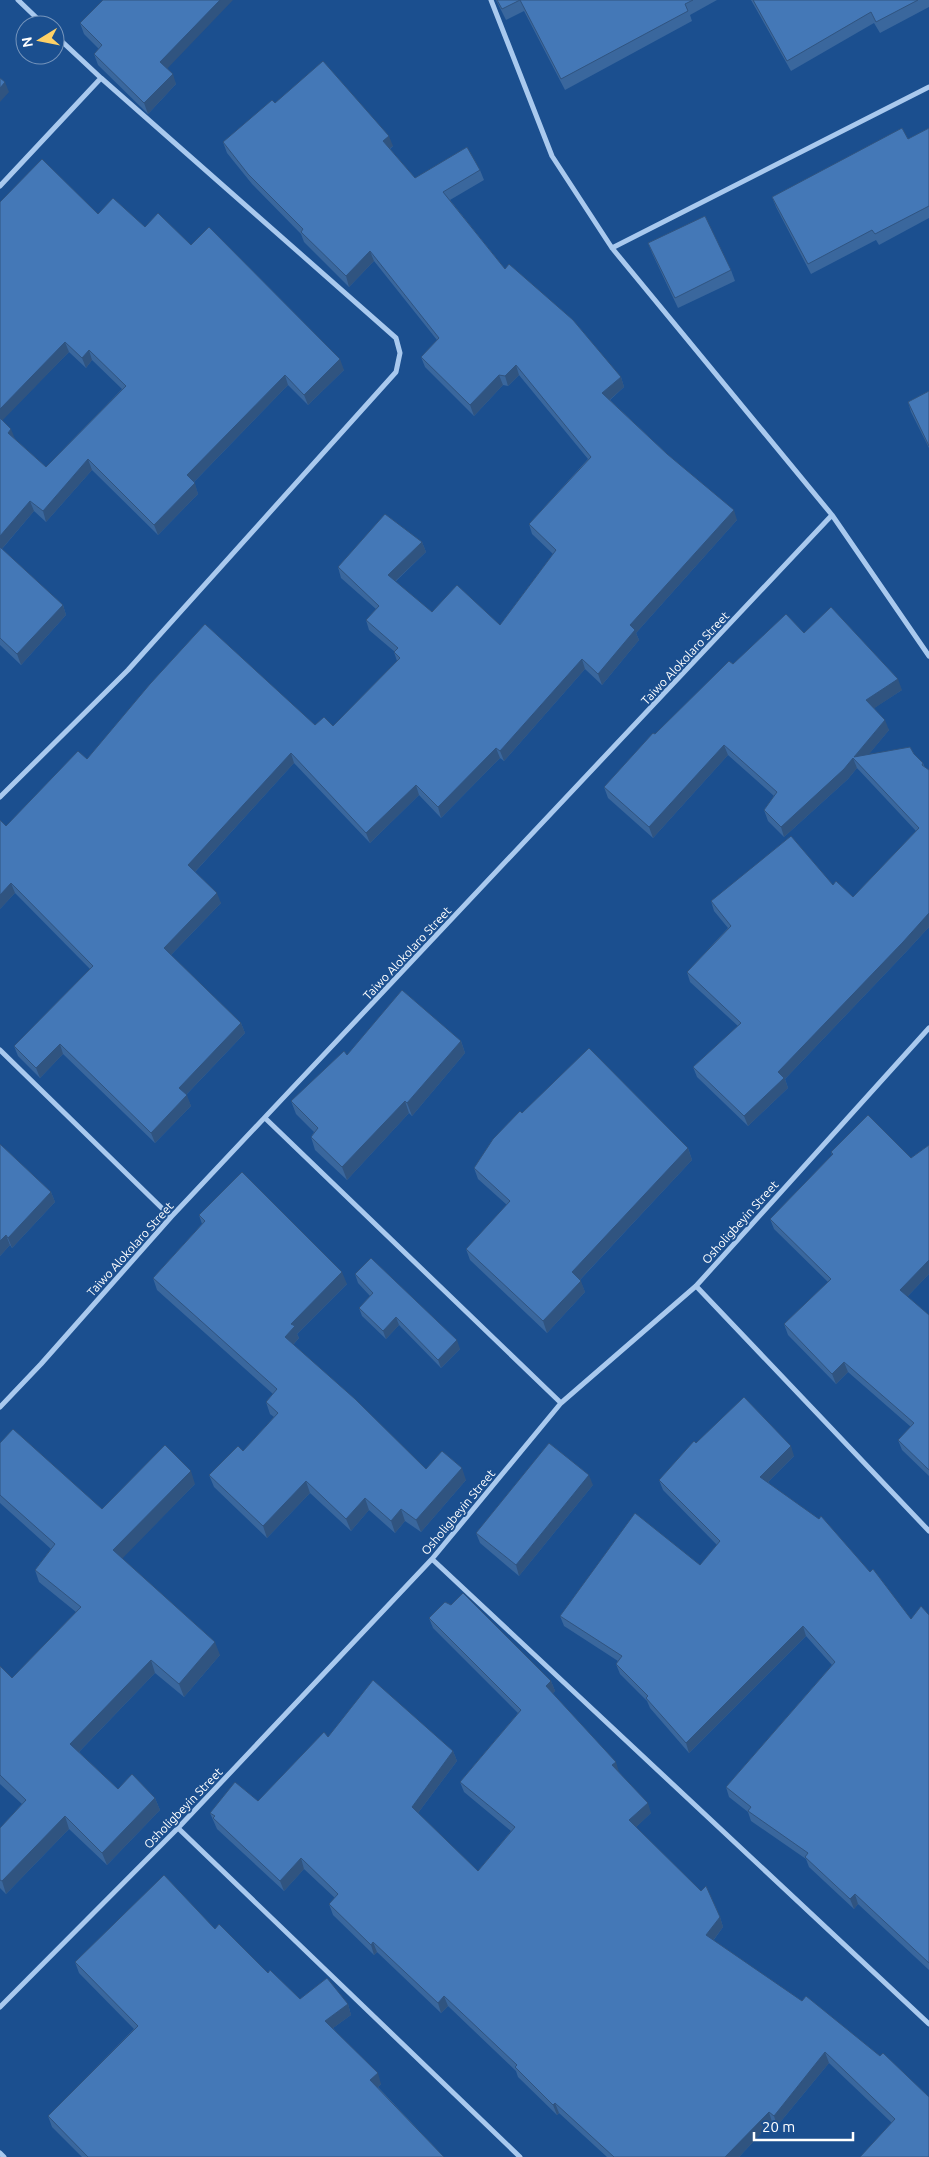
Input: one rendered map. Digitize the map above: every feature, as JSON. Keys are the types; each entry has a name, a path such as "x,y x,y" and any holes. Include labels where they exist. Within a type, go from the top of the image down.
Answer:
{"street":[{"path":"18,0 34,15"},
{"path":"491,0 552,156 612,248 832,515 929,656"},
{"path":"0,797 128,670 396,372 400,353 396,338 65,44"},
{"path":"0,186 101,78"},
{"path":"612,248 929,87"},
{"name":"Taiwo Alokolaro Street","path":"0,1407 41,1364 171,1217 832,515"},
{"name":"Osholigbeyin Street","path":"0,2007 178,1828 432,1559 561,1404 696,1286 929,1028"},
{"path":"0,1050 171,1217"},
{"path":"265,1118 561,1404"},
{"path":"696,1286 929,1531"},
{"path":"432,1559 929,2024"},
{"path":"178,1828 520,2157"},
{"path":"0,2153 4,2157"}],"building":[{"path":"103,0 220,0 160,62 173,74 144,103 94,54 102,45 80,23"},
{"path":"497,0 520,0 502,9"},
{"path":"520,0 693,0 685,4 688,11 561,79"},
{"path":"753,0 918,0 876,22 871,12 787,61"},
{"path":"323,61 389,136 383,141 415,178 467,147 480,170 443,192 505,269 509,264 573,320 621,377 602,393 667,454 734,510 630,625 635,630 598,674 582,659 500,751 496,748 438,807 416,785 366,833 291,753 188,865 217,893 164,948 241,1023 179,1088 187,1095 151,1133 60,1044 36,1068 14,1046 93,966 11,883 0,895 0,820 6,826 78,751 87,759 150,684 205,624 315,725 324,717 333,726 400,658 394,652 398,648 366,620 379,606 338,567 385,514 422,542 388,575 432,612 457,585 500,625 556,550 529,524 591,457 516,365 505,376 499,375 470,405 421,357 439,338 370,251 346,276 301,232 303,229 248,174 223,142 272,100 275,103"},
{"path":"0,78 5,82 0,88"},
{"path":"902,128 908,139 929,128 929,206 875,234 872,230 808,264 772,197"},
{"path":"42,159 98,214 113,198 145,227 158,213 191,245 209,227 340,359 304,395 285,375 187,475 195,483 154,525 88,459 43,511 30,501 0,536 0,418 11,429 8,433 46,467 126,386 89,350 82,358 65,342 0,409 0,202"},
{"path":"705,216 731,270 675,298 648,243"},
{"path":"929,391 929,446 908,402"},
{"path":"0,547 63,605 17,654 0,638"},
{"path":"831,607 898,679 866,700 885,720 854,757 910,747 923,763 922,765 929,770 929,913 778,1072 784,1078 744,1116 693,1067 741,1023 687,972 731,926 711,901 791,836 833,885 836,881 853,897 919,828 853,758 844,769 781,827 764,810 777,792 724,745 649,827 604,787 653,733 655,734 729,661 733,664 786,614 804,633"},
{"path":"402,990 461,1041 407,1103 405,1101 342,1167 311,1137 318,1128 291,1101 344,1051 347,1055"},
{"path":"589,1048 688,1148 572,1272 581,1281 543,1321 466,1249 510,1201 474,1168 493,1139 520,1111 522,1113"},
{"path":"868,1115 911,1158 929,1145 929,1260 900,1290 929,1315 929,1470 898,1440 914,1423 844,1362 832,1374 784,1324 831,1279 770,1219 833,1154 831,1152"},
{"path":"0,1144 51,1192 8,1238 6,1235 0,1241"},
{"path":"242,1172 342,1272 291,1324 295,1326 285,1337 355,1399 426,1469 442,1451 462,1468 416,1520 401,1509 391,1521 365,1498 346,1519 306,1481 263,1526 209,1475 238,1446 243,1451 278,1413 266,1402 277,1389 153,1278 205,1221 199,1215"},
{"path":"371,1258 457,1340 438,1360 396,1317 383,1331 359,1308 373,1293 355,1274"},
{"path":"744,1397 791,1446 760,1477 819,1519 821,1516 870,1572 873,1569 911,1619 921,1606 929,1615 929,1963 855,1894 850,1899 805,1857 808,1853 748,1811 751,1807 726,1787 835,1662 803,1626 686,1743 646,1698 648,1696 616,1664 622,1656 560,1616 635,1513 700,1565 720,1541 659,1480 694,1441 696,1443"},
{"path":"13,1429 102,1509 165,1445 191,1471 113,1550 215,1642 179,1684 151,1660 70,1744 118,1789 132,1774 155,1798 102,1853 65,1816 2,1881 0,1880 0,1828 26,1800 0,1775 0,1666 12,1678 81,1607 35,1570 55,1544 0,1495 0,1443"},
{"path":"549,1443 589,1475 516,1565 476,1533"},
{"path":"463,1593 551,1681 546,1686 616,1762 612,1765 648,1803 629,1820 701,1891 706,1886 720,1917 706,1935 802,2001 806,1996 880,2056 883,2053 929,2097 929,2157 860,2157 895,2119 825,2052 774,2116 769,2112 725,2157 614,2157 555,2103 553,2105 515,2067 517,2065 444,1996 438,2003 373,1942 371,1945 329,1904 338,1894 301,1858 280,1881 213,1818 215,1816 210,1813 235,1782 258,1801 324,1732 328,1737 373,1680 453,1751 412,1807 478,1871 515,1827 460,1782 521,1710 429,1618 445,1602 451,1605"},
{"path":"164,1875 215,1929 219,1924 268,1973 270,1970 300,1999 327,1978 348,2004 325,2021 378,2073 370,2080 444,2157 88,2157 48,2116 138,2026 75,1962"}]}
